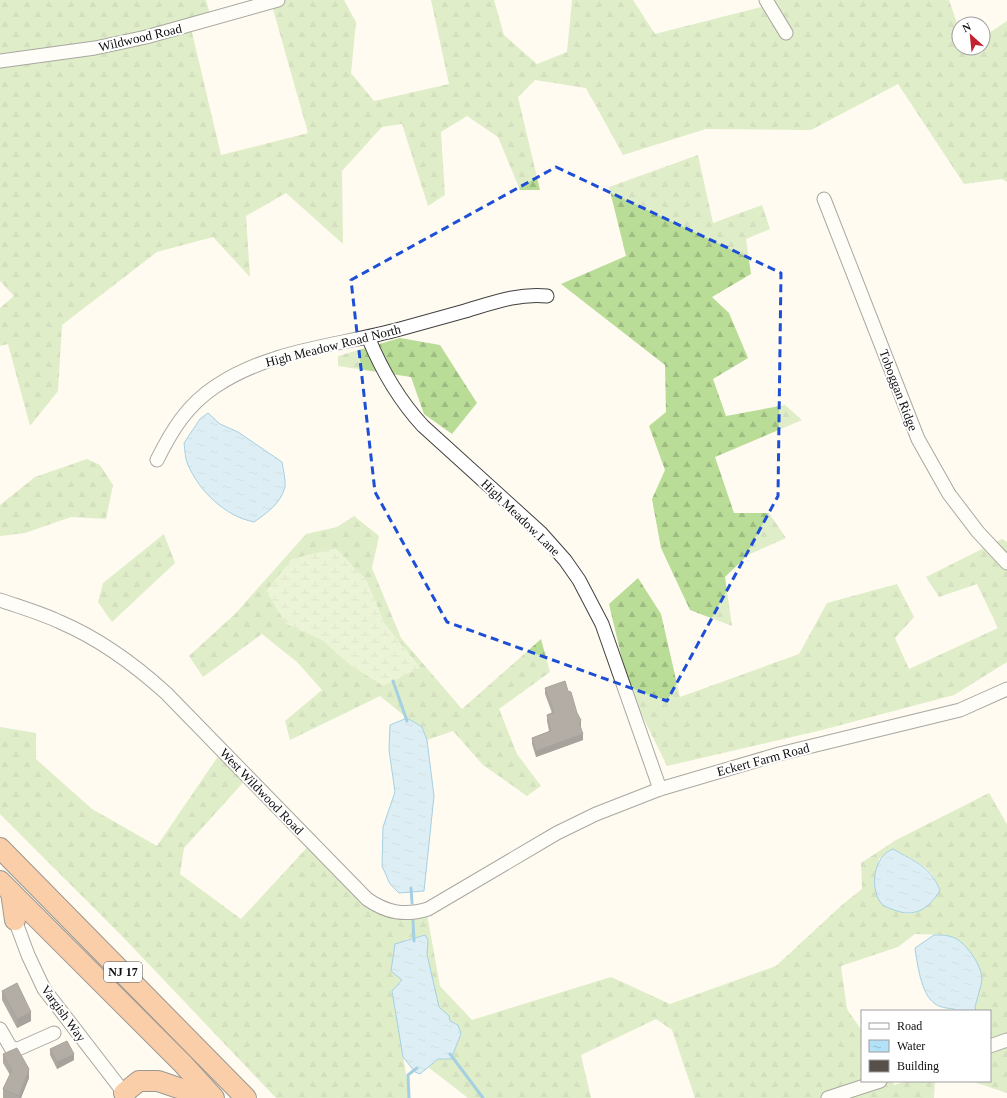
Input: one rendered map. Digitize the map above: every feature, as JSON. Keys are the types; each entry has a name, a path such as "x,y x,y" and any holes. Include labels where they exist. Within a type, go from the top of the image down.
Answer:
{"highway":[{"name":"NJ 17","path":"0,848 246,1098"},
{"name":"NJ 17","path":"5,887 178,1058 214,1098"},
{"path":"5,887 15,920"},
{"path":"124,1096 139,1081 158,1081 208,1098"}],"street":[{"name":"Wildwood Road","path":"0,61 95,48 138,39 278,0"},
{"path":"766,0 786,34"},
{"name":"Toboggan Ridge","path":"824,199 918,439 949,494 978,532 1007,563"},
{"name":"High Meadow Road North","path":"157,460 172,430 187,410 211,390 250,366 283,354 368,337 430,321 503,299 523,296 547,296"},
{"name":"High Meadow Lane","path":"368,337 380,366 393,390 407,409 423,426 541,532 565,560 579,580 602,624 660,789"},
{"name":"West Wildwood Road","path":"0,600 60,622 89,636 142,672 170,696 367,899 378,907 402,914 415,913 428,909 525,851"},
{"name":"Eckert Farm Road","path":"525,851 596,814 660,789 779,754 960,710 1007,689"},
{"name":"Vargish Way","path":"15,920 28,955 44,989 124,1096"},
{"path":"0,1029 11,1048 18,1049 54,1032"},
{"path":"991,1046 1007,1040"},
{"path":"828,1098 877,1082"}],"highlighted area":[{"path":"556,167 781,273 778,496 667,701 447,622 375,492 351,280"}],"green space":[{"path":"0,0 206,0 211,18 190,24 221,155 308,133 271,2 280,0 344,0 356,22 351,73 374,101 449,84 431,0 494,0 504,35 537,64 567,52 572,0 633,0 655,34 769,5 767,0 949,0 955,16 951,16 951,56 991,56 991,32 1007,21 1007,182 1002,179 964,184 898,84 811,130 706,129 623,155 586,88 535,80 518,97 540,190 520,190 498,137 467,116 441,132 445,195 428,206 402,124 382,127 342,171 343,244 286,193 246,216 250,277 213,237 157,252 62,325 58,391 30,426 8,344 0,346 0,308 14,296 0,281"},
{"path":"698,155 713,223 762,205 770,229 746,239 751,274 712,297 729,313 748,358 713,379 726,416 785,405 802,420 715,457 734,513 769,513 786,538 748,555 725,577 732,626 690,610 661,548 652,499 665,470 649,426 666,412 665,365 561,284 626,256 609,187"},
{"path":"400,338 440,345 477,403 452,434 424,414 411,377 338,366 338,356"},
{"path":"87,459 100,465 113,485 106,519 71,517 25,533 0,536 0,505 35,477"},
{"path":"354,516 379,536 372,568 401,638 462,709 541,639 550,672 499,709 517,754 541,786 527,796 483,765 453,731 427,740 422,727 407,718 380,696 290,740 285,721 322,690 297,662 262,634 203,677 189,656 235,614 306,534 337,527","holes":["336,549 366,580 384,623 420,668 350,665 324,641 292,559"]},
{"path":"164,534 175,563 112,622 98,602 103,583"},
{"path":"1002,539 1007,542 1007,662 954,695 822,730 667,766 629,689 609,604 638,578 661,614 680,697 799,654 827,603 897,584 914,617 895,638 909,669 998,628 977,584 939,597 926,577"},
{"path":"336,549 366,580 384,623 420,668 383,686 350,665 324,641 286,624 266,591 292,559"},
{"path":"0,727 36,733 36,759 92,809 157,846 223,749 249,776 184,848 180,874 241,919 314,840 385,909 426,909 440,986 472,1020 611,977 670,1004 776,966 843,904 862,889 861,863 896,840 989,793 1007,824 1007,1093 974,1082 991,1082 991,1010 976,1010 975,1007 982,980 946,935 915,934 898,947 841,966 847,1009 861,1030 861,1082 893,1082 894,1085 904,1082 935,1082 934,1098 695,1098 672,1030 656,1019 581,1055 591,1098 468,1098 428,1067 438,1059 451,1059 458,1025 450,1021 449,1016 439,1007 427,954 428,940 415,938 405,940 402,980 392,991 410,1098 276,1098 121,935 0,814","holes":["893,849 924,866 933,876 935,881 934,900 915,913 905,914 875,884 879,859"]}],"water":[{"path":"208,413 220,424 238,432 282,462 285,478 283,493 273,507 254,522 233,514 215,501 199,484 188,465 184,443 200,419"},
{"path":"407,718 422,727 427,740 434,796 424,891 399,893 390,884 382,866 383,827 395,792 389,750 390,725"},
{"path":"893,849 926,869 940,890 936,897 921,910 908,913 894,910 882,904 877,896 875,889 875,873 881,858"},
{"path":"425,935 428,940 427,954 439,1007 449,1016 450,1021 458,1025 461,1034 451,1059 438,1059 420,1074 415,1072 403,1057 392,991 402,980 391,971 395,944"},
{"path":"934,935 955,938 969,950 977,962 982,979 975,1007 976,1010 954,1010 941,1007 936,1005 930,999 920,977 915,948"}],"building":[{"path":"565,681 568,691 571,692 577,713 581,720 579,723 583,734 536,751 532,738 551,731 547,715 554,712 545,688"},
{"path":"17,983 31,1012 17,1019 2,991"},
{"path":"67,1041 74,1054 57,1062 50,1049"},
{"path":"17,1048 29,1069 19,1096 3,1089 12,1070 3,1054"}],"waterway":[{"path":"393,681 407,721"},
{"path":"411,888 412,903"},
{"path":"413,921 414,941"},
{"path":"450,1054 483,1098"},
{"path":"409,1098 408,1075 417,1068"}]}
